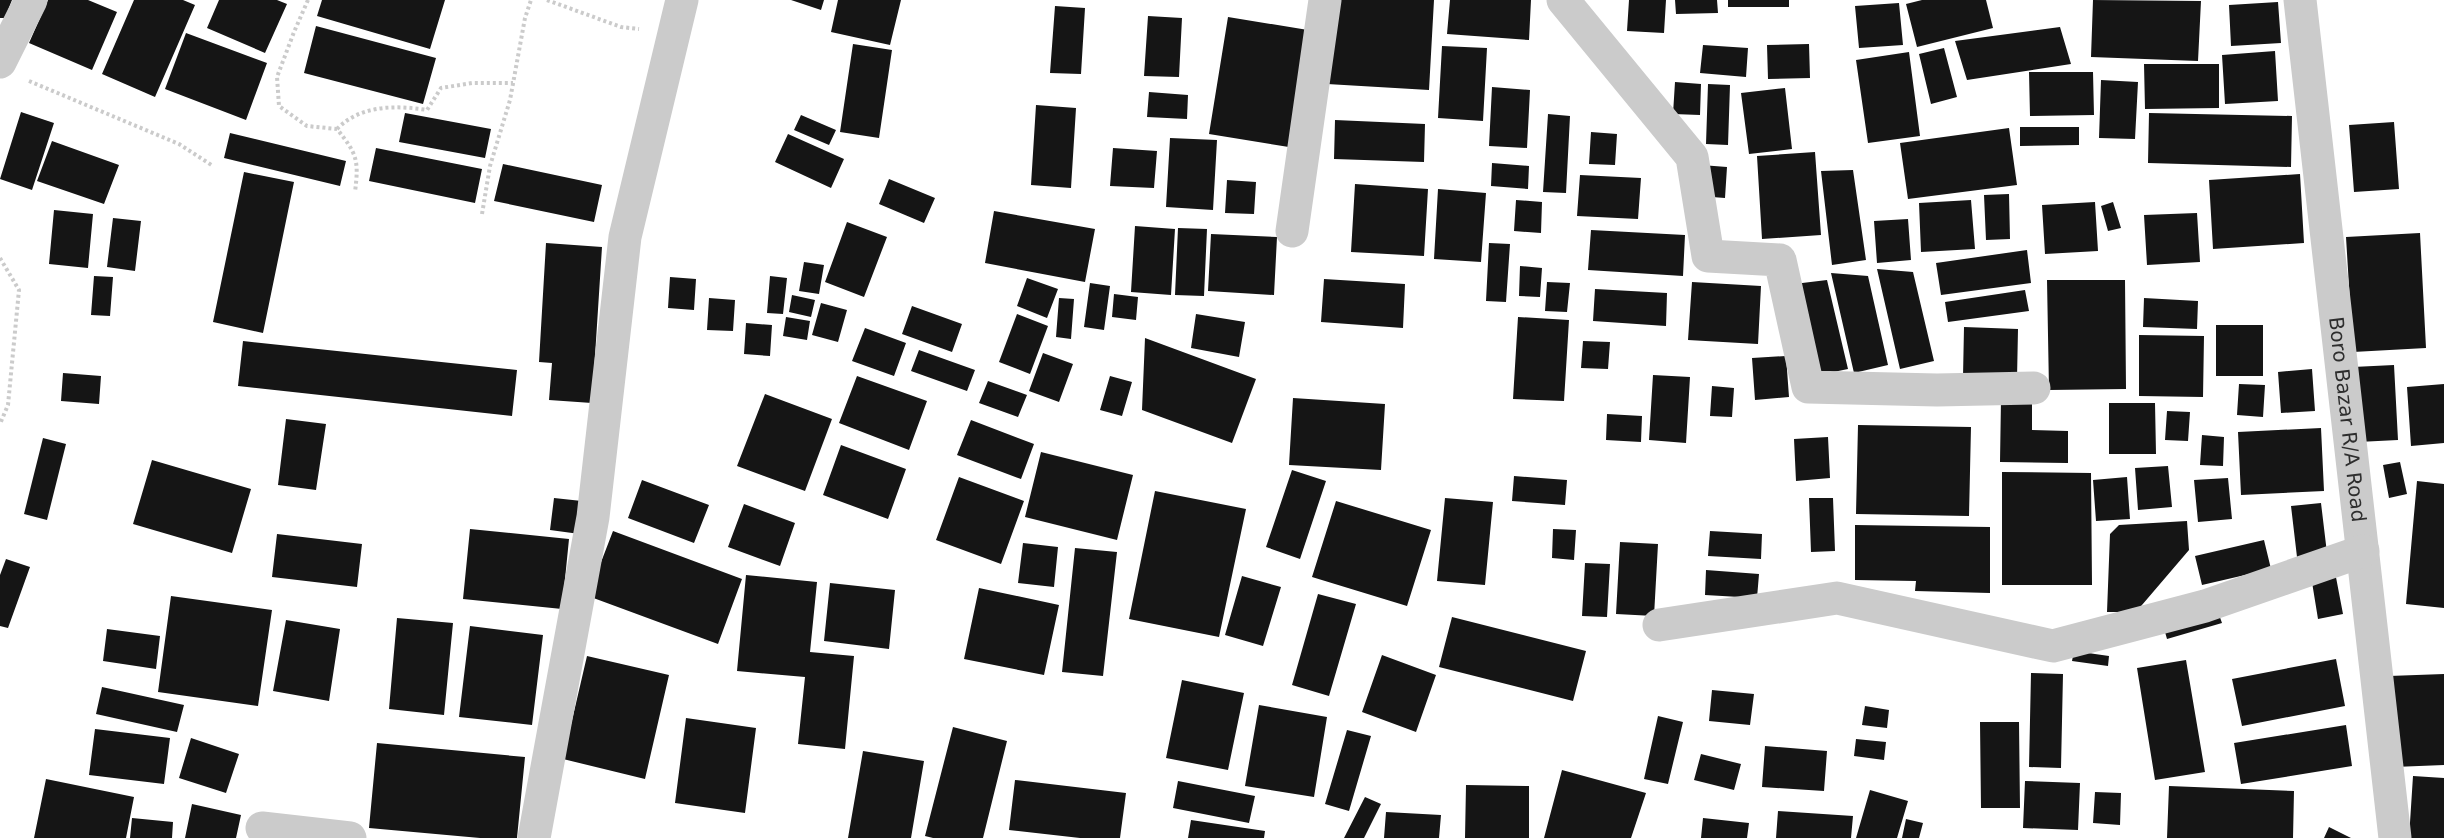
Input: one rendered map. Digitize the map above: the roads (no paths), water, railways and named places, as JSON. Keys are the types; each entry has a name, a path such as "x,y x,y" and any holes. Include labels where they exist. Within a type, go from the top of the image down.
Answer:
{"street":[{"path":"0,62 31,0"},
{"path":"534,838 593,517 625,237 682,0"},
{"path":"1292,231 1325,0"},
{"path":"1563,0 1692,157 1708,256 1780,260 1808,387 1937,390 2034,387"},
{"name":"Boro Bazar R/A Road","path":"2300,0 2395,838"},
{"path":"1659,625 1837,598 2053,646 2205,606 2363,551"},
{"path":"262,828 351,838"}]}
